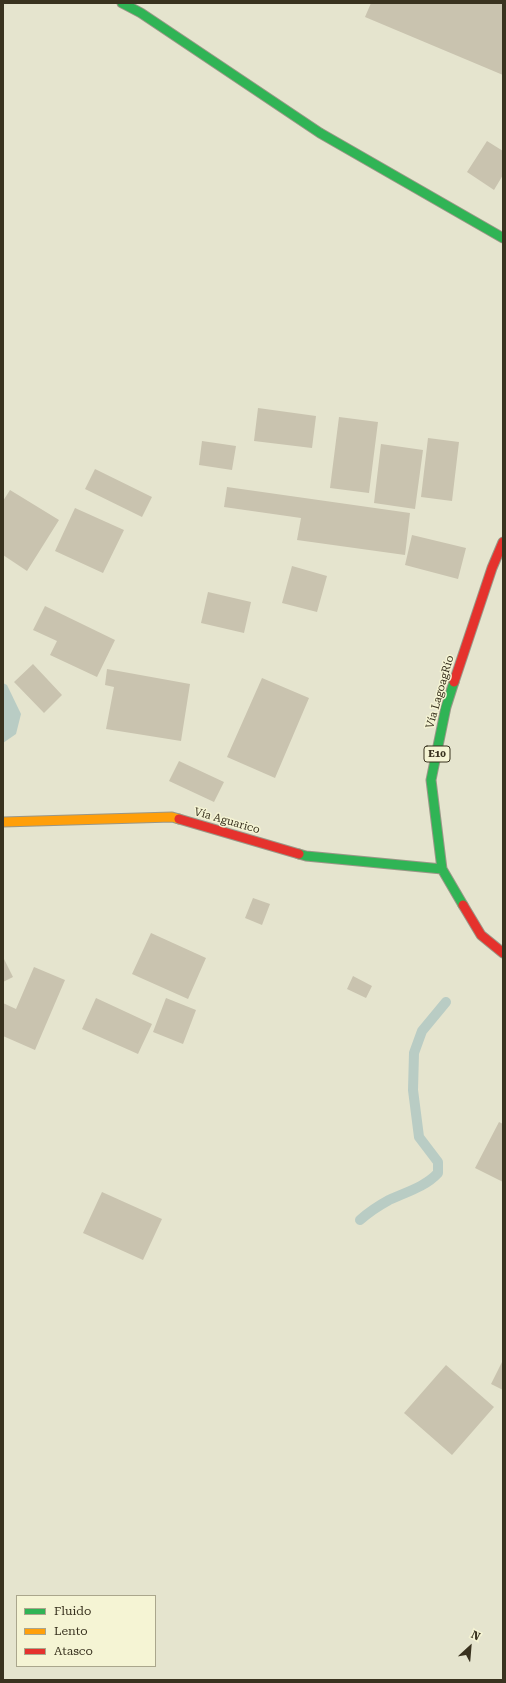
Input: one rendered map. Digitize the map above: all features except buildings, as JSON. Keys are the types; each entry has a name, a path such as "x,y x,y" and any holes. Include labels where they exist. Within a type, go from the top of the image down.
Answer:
{"main road":[{"path":"122,3 141,13 320,133 503,238"},
{"name":"Vía LagoagRío","path":"503,542 492,568 446,707 431,780 442,869 481,935 503,953"},
{"name":"Vía Aguarico","path":"3,822 172,817 306,856 442,869"}],"shaded area":[{"path":"3,683 7,685 21,714 16,734 3,743"}],"waterway":[{"path":"360,1220 389,1200 421,1186 438,1173 438,1162 419,1137 413,1090 414,1053 422,1031 446,1002"}],"traffic: fast":[{"path":"122,3 141,13 320,133 503,238"},
{"path":"454,682 446,707 431,780 442,869 463,905"},
{"path":"299,854 306,856 442,869"}],"traffic: slow":[{"path":"3,822 172,817 179,819"}],"traffic: jam":[{"path":"454,682 492,568 503,542"},
{"path":"179,819 299,854"},
{"path":"463,905 481,935 503,953"}]}
